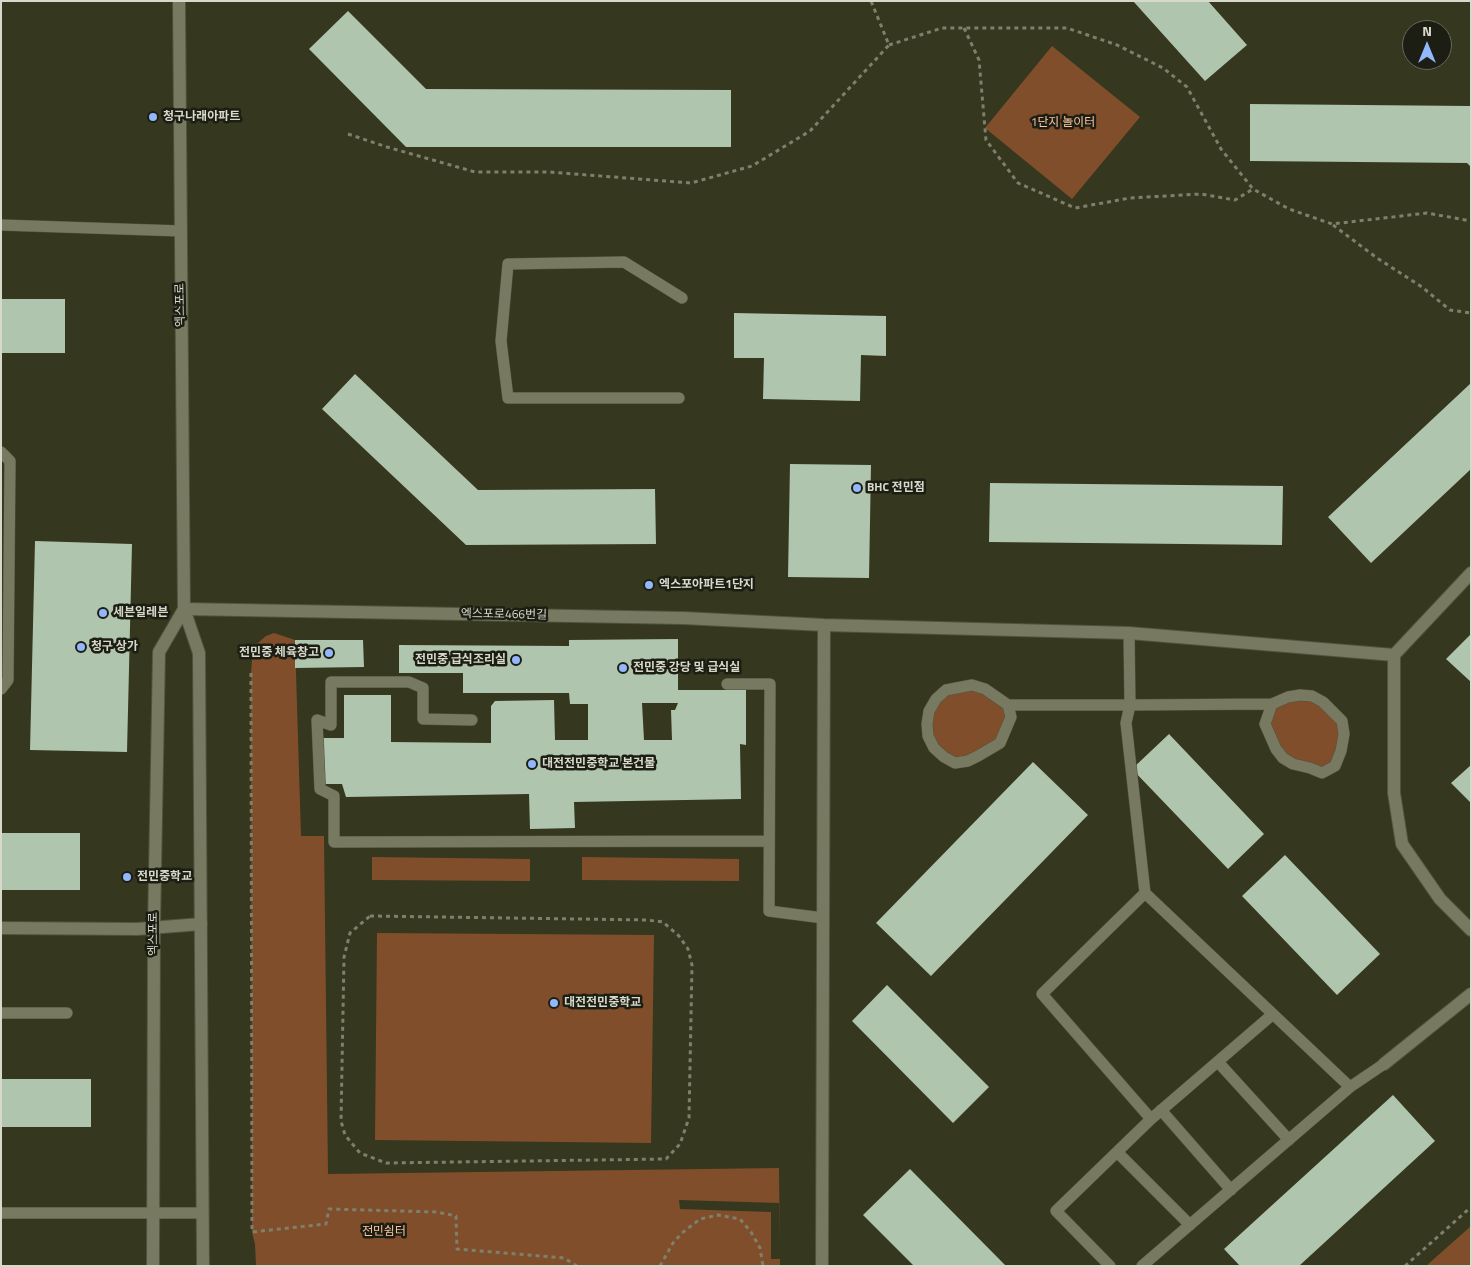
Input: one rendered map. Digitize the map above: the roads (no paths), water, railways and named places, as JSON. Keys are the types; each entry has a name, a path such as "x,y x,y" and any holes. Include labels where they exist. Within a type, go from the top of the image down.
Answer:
{"street":[{"name":"엑스포로","path":"179,1 184,609 199,653 203,1266"},
{"path":"1471,573 1394,656 1394,793 1402,844 1440,899 1471,930"},
{"name":"엑스포로","path":"153,1266 154,927 159,652 184,609"},
{"name":"엑스포로466번길","path":"184,609 683,618 824,625 1129,633 1394,656"},
{"path":"822,1266 824,625"},
{"path":"1,928 137,929 201,924"},
{"path":"1384,1064 1471,994"}],"lane":[{"path":"1,225 180,231"},
{"path":"679,398 508,398 500,341 508,264 624,262 682,298"},
{"path":"1,452 10,461 6,490 4,683"},
{"path":"1129,633 1130,705 1126,723 1145,893 1350,1087"},
{"path":"472,720 423,719 423,688 408,682 331,682 331,725 317,720 320,789 334,796 334,842 769,841"},
{"path":"727,684 770,684 769,911 824,918"},
{"path":"1008,705 1011,718 1000,743 968,761 955,763 944,757 934,748 928,736 929,711 936,699 946,690 972,685 985,689 1008,705 1272,704 1288,698 1312,696 1322,702 1342,721 1344,734 1341,751 1335,766 1322,773 1293,764 1283,758 1273,743 1265,724 1272,704"},
{"path":"1145,893 1042,994 1150,1119"},
{"path":"1,1013 67,1013"},
{"path":"1110,1266 1056,1211 1150,1119 1273,1014"},
{"path":"1218,1062 1288,1140"},
{"path":"1142,1266 1350,1087 1384,1064"},
{"path":"1161,1110 1231,1190"},
{"path":"1117,1152 1190,1225"},
{"path":"1,1213 202,1213"}],"place":[{"name":"청구나래아파트","path":"153,117"},
{"name":"BHC 전민점","path":"857,488"},
{"name":"엑스포아파트1단지","path":"649,585"},
{"name":"세븐일레븐","path":"103,613"},
{"name":"청구 상가","path":"81,647"},
{"name":"전민중 체육창고","path":"329,653"},
{"name":"전민중 급식조리실","path":"516,660"},
{"name":"전민중 강당 및 급식실","path":"623,668"},
{"name":"대전전민중학교 본건물","path":"532,764"},
{"name":"전민중학교","path":"127,877"},
{"name":"대전전민중학교","path":"554,1003"}],"park label":[{"name":"1단지 놀이터","path":"1063,123"},
{"name":"전민쉼터","path":"384,1232"}]}
